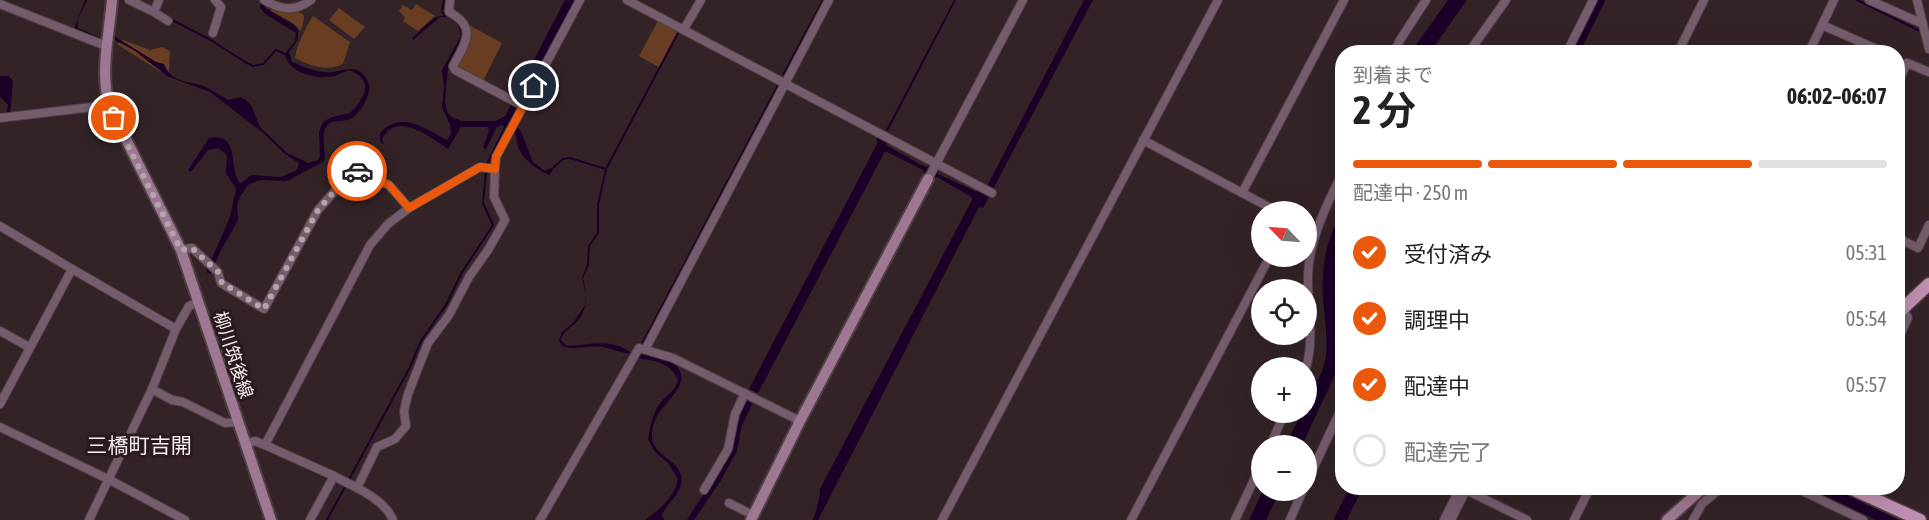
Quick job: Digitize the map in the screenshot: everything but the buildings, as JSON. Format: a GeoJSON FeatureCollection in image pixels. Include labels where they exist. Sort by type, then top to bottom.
{"type":"FeatureCollection","features":[{"type":"Feature","properties":{"kind":"main road","name":"柳川筑後線"},"geometry":{"type":"LineString","coordinates":[[112,0],[106,46],[105,88],[109,105],[181,250],[271,520]]}},
{"type":"Feature","properties":{"kind":"main road"},"geometry":{"type":"LineString","coordinates":[[752,518],[928,179]]}},
{"type":"Feature","properties":{"kind":"main road"},"geometry":{"type":"LineString","coordinates":[[1905,306],[1929,284]]}},
{"type":"Feature","properties":{"kind":"main road"},"geometry":{"type":"LineString","coordinates":[[1667,520],[1695,495]]}},
{"type":"Feature","properties":{"kind":"main road"},"geometry":{"type":"LineString","coordinates":[[1865,495],[1920,520]]}},
{"type":"Feature","properties":{"kind":"street"},"geometry":{"type":"LineString","coordinates":[[129,0],[168,21]]}},
{"type":"Feature","properties":{"kind":"street"},"geometry":{"type":"LineString","coordinates":[[154,12],[159,0]]}},
{"type":"Feature","properties":{"kind":"street"},"geometry":{"type":"LineString","coordinates":[[213,33],[221,7],[215,0]]}},
{"type":"Feature","properties":{"kind":"street"},"geometry":{"type":"LineString","coordinates":[[264,0],[288,10],[303,6],[311,0]]}},
{"type":"Feature","properties":{"kind":"street"},"geometry":{"type":"LineString","coordinates":[[450,0],[449,12],[461,18],[468,33],[468,38],[453,66],[455,70],[523,106]]}},
{"type":"Feature","properties":{"kind":"street"},"geometry":{"type":"LineString","coordinates":[[357,488],[377,447],[395,439],[406,426],[404,411],[408,394],[428,343],[449,315],[469,277],[505,220],[494,197],[496,157],[580,0]]}},
{"type":"Feature","properties":{"kind":"street"},"geometry":{"type":"LineString","coordinates":[[627,0],[786,82],[935,165],[992,193]]}},
{"type":"Feature","properties":{"kind":"street"},"geometry":{"type":"LineString","coordinates":[[684,29],[701,0]]}},
{"type":"Feature","properties":{"kind":"street"},"geometry":{"type":"LineString","coordinates":[[646,348],[829,0]]}},
{"type":"Feature","properties":{"kind":"street"},"geometry":{"type":"LineString","coordinates":[[928,179],[1023,0]]}},
{"type":"Feature","properties":{"kind":"street"},"geometry":{"type":"LineString","coordinates":[[942,520],[1218,0]]}},
{"type":"Feature","properties":{"kind":"street"},"geometry":{"type":"LineString","coordinates":[[1242,193],[1344,0]]}},
{"type":"Feature","properties":{"kind":"street"},"geometry":{"type":"LineString","coordinates":[[1397,45],[1426,0]]}},
{"type":"Feature","properties":{"kind":"street"},"geometry":{"type":"LineString","coordinates":[[1474,45],[1506,0]]}},
{"type":"Feature","properties":{"kind":"street"},"geometry":{"type":"LineString","coordinates":[[1570,45],[1593,0]]}},
{"type":"Feature","properties":{"kind":"street"},"geometry":{"type":"LineString","coordinates":[[1682,45],[1704,0]]}},
{"type":"Feature","properties":{"kind":"street"},"geometry":{"type":"LineString","coordinates":[[1812,45],[1834,0]]}},
{"type":"Feature","properties":{"kind":"street"},"geometry":{"type":"LineString","coordinates":[[1869,0],[1923,19]]}},
{"type":"Feature","properties":{"kind":"street"},"geometry":{"type":"LineString","coordinates":[[1917,0],[1929,49]]}},
{"type":"Feature","properties":{"kind":"street"},"geometry":{"type":"LineString","coordinates":[[0,4],[106,46]]}},
{"type":"Feature","properties":{"kind":"street"},"geometry":{"type":"LineString","coordinates":[[1822,25],[1867,45]]}},
{"type":"Feature","properties":{"kind":"street"},"geometry":{"type":"LineString","coordinates":[[1905,67],[1907,63],[1929,72]]}},
{"type":"Feature","properties":{"kind":"street"},"geometry":{"type":"LineString","coordinates":[[0,118],[109,105]]}},
{"type":"Feature","properties":{"kind":"street"},"geometry":{"type":"LineString","coordinates":[[1143,140],[1257,201]]}},
{"type":"Feature","properties":{"kind":"street"},"geometry":{"type":"LineString","coordinates":[[265,445],[370,245],[388,224],[409,208],[480,167],[495,169]]}},
{"type":"Feature","properties":{"kind":"street"},"geometry":{"type":"LineString","coordinates":[[181,250],[192,248],[218,272],[222,283],[264,309],[318,210],[354,169],[389,185],[409,208]]}},
{"type":"Feature","properties":{"kind":"street"},"geometry":{"type":"LineString","coordinates":[[1308,357],[1311,336],[1308,274],[1312,245],[1335,191]]}},
{"type":"Feature","properties":{"kind":"street"},"geometry":{"type":"LineString","coordinates":[[1905,242],[1918,248],[1929,225]]}},
{"type":"Feature","properties":{"kind":"street"},"geometry":{"type":"LineString","coordinates":[[0,226],[176,329]]}},
{"type":"Feature","properties":{"kind":"street"},"geometry":{"type":"LineString","coordinates":[[1131,520],[1264,267]]}},
{"type":"Feature","properties":{"kind":"street"},"geometry":{"type":"LineString","coordinates":[[0,404],[72,269]]}},
{"type":"Feature","properties":{"kind":"street"},"geometry":{"type":"LineString","coordinates":[[89,520],[152,389],[176,329],[189,306],[198,302]]}},
{"type":"Feature","properties":{"kind":"street"},"geometry":{"type":"LineString","coordinates":[[0,331],[29,347]]}},
{"type":"Feature","properties":{"kind":"street"},"geometry":{"type":"LineString","coordinates":[[540,520],[639,348],[646,348],[673,358],[800,422]]}},
{"type":"Feature","properties":{"kind":"street"},"geometry":{"type":"LineString","coordinates":[[152,389],[225,423],[238,422]]}},
{"type":"Feature","properties":{"kind":"street"},"geometry":{"type":"LineString","coordinates":[[704,490],[728,449],[735,414],[746,394]]}},
{"type":"Feature","properties":{"kind":"street"},"geometry":{"type":"LineString","coordinates":[[1317,460],[1335,422]]}},
{"type":"Feature","properties":{"kind":"street"},"geometry":{"type":"LineString","coordinates":[[0,427],[108,479],[185,520]]}},
{"type":"Feature","properties":{"kind":"street"},"geometry":{"type":"LineString","coordinates":[[245,444],[255,441],[334,476],[388,508],[393,520]]}},
{"type":"Feature","properties":{"kind":"street"},"geometry":{"type":"LineString","coordinates":[[310,520],[334,476]]}},
{"type":"Feature","properties":{"kind":"street"},"geometry":{"type":"LineString","coordinates":[[1235,520],[1251,486]]}},
{"type":"Feature","properties":{"kind":"street"},"geometry":{"type":"LineString","coordinates":[[1444,520],[1456,495]]}},
{"type":"Feature","properties":{"kind":"street"},"geometry":{"type":"LineString","coordinates":[[1451,520],[1464,495]]}},
{"type":"Feature","properties":{"kind":"street"},"geometry":{"type":"LineString","coordinates":[[1476,495],[1527,520]]}},
{"type":"Feature","properties":{"kind":"street"},"geometry":{"type":"LineString","coordinates":[[1574,520],[1586,495]]}},
{"type":"Feature","properties":{"kind":"street"},"geometry":{"type":"LineString","coordinates":[[1693,520],[1702,504],[1713,495]]}},
{"type":"Feature","properties":{"kind":"street"},"geometry":{"type":"LineString","coordinates":[[1811,495],[1863,520]]}},
{"type":"Feature","properties":{"kind":"street"},"geometry":{"type":"LineString","coordinates":[[1290,520],[1299,501]]}},
{"type":"Feature","properties":{"kind":"street"},"geometry":{"type":"LineString","coordinates":[[729,503],[752,518]]}},
{"type":"Feature","properties":{"kind":"shaded area"},"geometry":{"type":"Polygon","coordinates":[[[85,0],[87,0],[78,19],[78,28],[100,38],[107,35],[114,36],[156,62],[164,64],[176,78],[206,87],[228,100],[241,97],[252,107],[260,127],[287,153],[308,163],[318,160],[320,156],[319,132],[323,122],[332,117],[350,113],[360,101],[365,84],[357,74],[349,70],[335,76],[320,77],[297,70],[287,61],[285,54],[295,41],[296,33],[264,13],[260,2],[265,8],[294,25],[298,30],[298,39],[289,52],[292,62],[323,72],[352,69],[357,70],[368,81],[368,94],[357,113],[352,118],[331,122],[326,127],[323,138],[325,159],[323,162],[287,181],[261,180],[249,184],[237,205],[238,220],[211,274],[206,272],[230,217],[236,189],[226,173],[227,155],[218,148],[208,150],[191,172],[188,170],[209,138],[219,137],[226,140],[230,146],[240,183],[252,175],[281,177],[297,170],[299,163],[210,92],[167,76],[135,51],[115,40],[101,40],[74,29],[85,0]]]}},
{"type":"Feature","properties":{"kind":"shaded area"},"geometry":{"type":"Polygon","coordinates":[[[565,0],[575,0],[512,121],[521,132],[533,162],[545,171],[554,167],[550,175],[529,162],[522,154],[513,127],[508,128],[501,125],[496,128],[486,150],[483,147],[489,131],[488,127],[461,127],[448,149],[423,133],[405,126],[388,131],[382,139],[384,144],[381,143],[382,131],[399,122],[407,122],[424,128],[447,140],[451,134],[450,125],[442,107],[444,87],[442,70],[461,36],[458,25],[448,17],[440,17],[413,40],[412,38],[436,17],[448,16],[454,19],[462,28],[464,35],[448,68],[445,101],[447,111],[450,116],[461,121],[496,121],[505,116],[565,0]]]}},
{"type":"Feature","properties":{"kind":"shaded area"},"geometry":{"type":"Polygon","coordinates":[[[824,0],[785,76],[782,75],[824,0]]]}},
{"type":"Feature","properties":{"kind":"shaded area"},"geometry":{"type":"Polygon","coordinates":[[[956,0],[888,131],[886,130],[956,0]]]}},
{"type":"Feature","properties":{"kind":"shaded area"},"geometry":{"type":"Polygon","coordinates":[[[1084,0],[1093,0],[983,208],[979,207],[818,520],[813,520],[820,489],[973,198],[937,177],[933,178],[937,171],[938,174],[977,192],[979,190],[984,192],[1084,0]]]}},
{"type":"Feature","properties":{"kind":"shaded area"},"geometry":{"type":"Polygon","coordinates":[[[1448,0],[1467,0],[1435,45],[1416,45],[1448,0]]]}},
{"type":"Feature","properties":{"kind":"shaded area"},"geometry":{"type":"Polygon","coordinates":[[[416,4],[435,16],[418,31],[403,21],[405,17],[399,11],[403,5],[412,10],[416,4]]]}},
{"type":"Feature","properties":{"kind":"shaded area"},"geometry":{"type":"Polygon","coordinates":[[[339,8],[365,27],[354,39],[329,20],[339,8]]]}},
{"type":"Feature","properties":{"kind":"shaded area"},"geometry":{"type":"Polygon","coordinates":[[[272,9],[290,13],[296,11],[303,14],[301,31],[293,23],[271,11],[272,9]]]}},
{"type":"Feature","properties":{"kind":"shaded area"},"geometry":{"type":"Polygon","coordinates":[[[313,16],[350,42],[343,64],[331,68],[319,67],[295,58],[299,42],[313,16]]]}},
{"type":"Feature","properties":{"kind":"shaded area"},"geometry":{"type":"Polygon","coordinates":[[[658,21],[678,32],[659,67],[639,56],[658,21]]]}},
{"type":"Feature","properties":{"kind":"shaded area"},"geometry":{"type":"Polygon","coordinates":[[[467,24],[502,43],[483,81],[455,67],[471,34],[467,24]]]}},
{"type":"Feature","properties":{"kind":"shaded area"},"geometry":{"type":"Polygon","coordinates":[[[123,40],[150,50],[162,47],[170,51],[169,72],[164,74],[117,44],[123,40]]]}},
{"type":"Feature","properties":{"kind":"shaded area"},"geometry":{"type":"Polygon","coordinates":[[[0,76],[9,76],[13,81],[10,114],[6,115],[8,105],[0,97],[0,76]]]}},
{"type":"Feature","properties":{"kind":"shaded area"},"geometry":{"type":"Polygon","coordinates":[[[777,85],[779,86],[643,345],[641,344],[777,85]]]}},
{"type":"Feature","properties":{"kind":"shaded area"},"geometry":{"type":"Polygon","coordinates":[[[878,137],[887,142],[886,145],[925,167],[929,166],[925,173],[885,151],[758,393],[749,389],[878,142],[876,141],[878,137]]]}},
{"type":"Feature","properties":{"kind":"shaded area"},"geometry":{"type":"Polygon","coordinates":[[[1335,225],[1335,375],[1317,413],[1317,381],[1326,353],[1323,273],[1329,241],[1335,225]]]}},
{"type":"Feature","properties":{"kind":"shaded area"},"geometry":{"type":"Polygon","coordinates":[[[587,264],[589,265],[583,278],[586,293],[582,278],[587,264]]]}},
{"type":"Feature","properties":{"kind":"shaded area"},"geometry":{"type":"Polygon","coordinates":[[[585,305],[581,316],[565,332],[561,340],[567,346],[617,345],[632,354],[602,347],[562,346],[559,340],[562,332],[573,323],[585,305]]]}},
{"type":"Feature","properties":{"kind":"shaded area"},"geometry":{"type":"Polygon","coordinates":[[[639,351],[669,361],[681,373],[679,386],[657,415],[652,432],[656,449],[678,469],[681,476],[680,488],[662,515],[664,520],[645,520],[670,497],[678,479],[668,463],[655,452],[648,439],[656,410],[678,380],[665,365],[634,358],[639,351]]]}},
{"type":"Feature","properties":{"kind":"shaded area"},"geometry":{"type":"Polygon","coordinates":[[[748,399],[753,402],[741,428],[737,451],[720,482],[694,520],[687,520],[725,461],[748,399]]]}},
{"type":"Feature","properties":{"kind":"shaded area"},"geometry":{"type":"Polygon","coordinates":[[[1297,423],[1312,423],[1307,435],[1290,435],[1297,423]]]}},
{"type":"Feature","properties":{"kind":"shaded area"},"geometry":{"type":"Polygon","coordinates":[[[1824,495],[1847,495],[1899,520],[1876,520],[1824,495]]]}},
{"type":"Feature","properties":{"kind":"shaded area"},"geometry":{"type":"Polygon","coordinates":[[[1258,501],[1275,501],[1266,520],[1249,520],[1258,501]]]}},
{"type":"Feature","properties":{"kind":"waterway"},"geometry":{"type":"LineString","coordinates":[[444,0],[442,12],[446,16]]}},
{"type":"Feature","properties":{"kind":"waterway"},"geometry":{"type":"LineString","coordinates":[[1576,45],[1599,0]]}},
{"type":"Feature","properties":{"kind":"waterway"},"geometry":{"type":"LineString","coordinates":[[1857,0],[1922,32]]}},
{"type":"Feature","properties":{"kind":"waterway"},"geometry":{"type":"LineString","coordinates":[[1921,0],[1925,18]]}},
{"type":"Feature","properties":{"kind":"waterway"},"geometry":{"type":"LineString","coordinates":[[168,18],[209,39],[253,66],[263,64],[276,50],[285,54]]}},
{"type":"Feature","properties":{"kind":"waterway"},"geometry":{"type":"LineString","coordinates":[[588,265],[589,246],[598,233],[598,205],[606,169],[679,31]]}},
{"type":"Feature","properties":{"kind":"waterway"},"geometry":{"type":"LineString","coordinates":[[486,166],[506,125]]}},
{"type":"Feature","properties":{"kind":"waterway"},"geometry":{"type":"LineString","coordinates":[[554,167],[563,159],[570,158],[606,169]]}},
{"type":"Feature","properties":{"kind":"waterway"},"geometry":{"type":"LineString","coordinates":[[327,520],[410,367],[421,341],[446,305],[462,272],[493,225],[483,203],[486,171]]}},
{"type":"Feature","properties":{"kind":"waterway"},"geometry":{"type":"LineString","coordinates":[[1340,520],[1352,495]]}},
{"type":"Feature","properties":{"kind":"way so far"},"geometry":{"type":"LineString","coordinates":[[114,118],[181,250],[192,248],[218,272],[222,283],[264,309],[318,210],[354,169],[357,171]]}},
{"type":"Feature","properties":{"kind":"district","name":"三橋町吉開"},"geometry":{"type":"Point","coordinates":[139,446]}},
{"type":"Feature","properties":{"kind":"route"},"geometry":{"type":"LineString","coordinates":[[357,171],[389,185],[409,208],[480,167],[495,169],[496,157],[534,86]]}}]}
